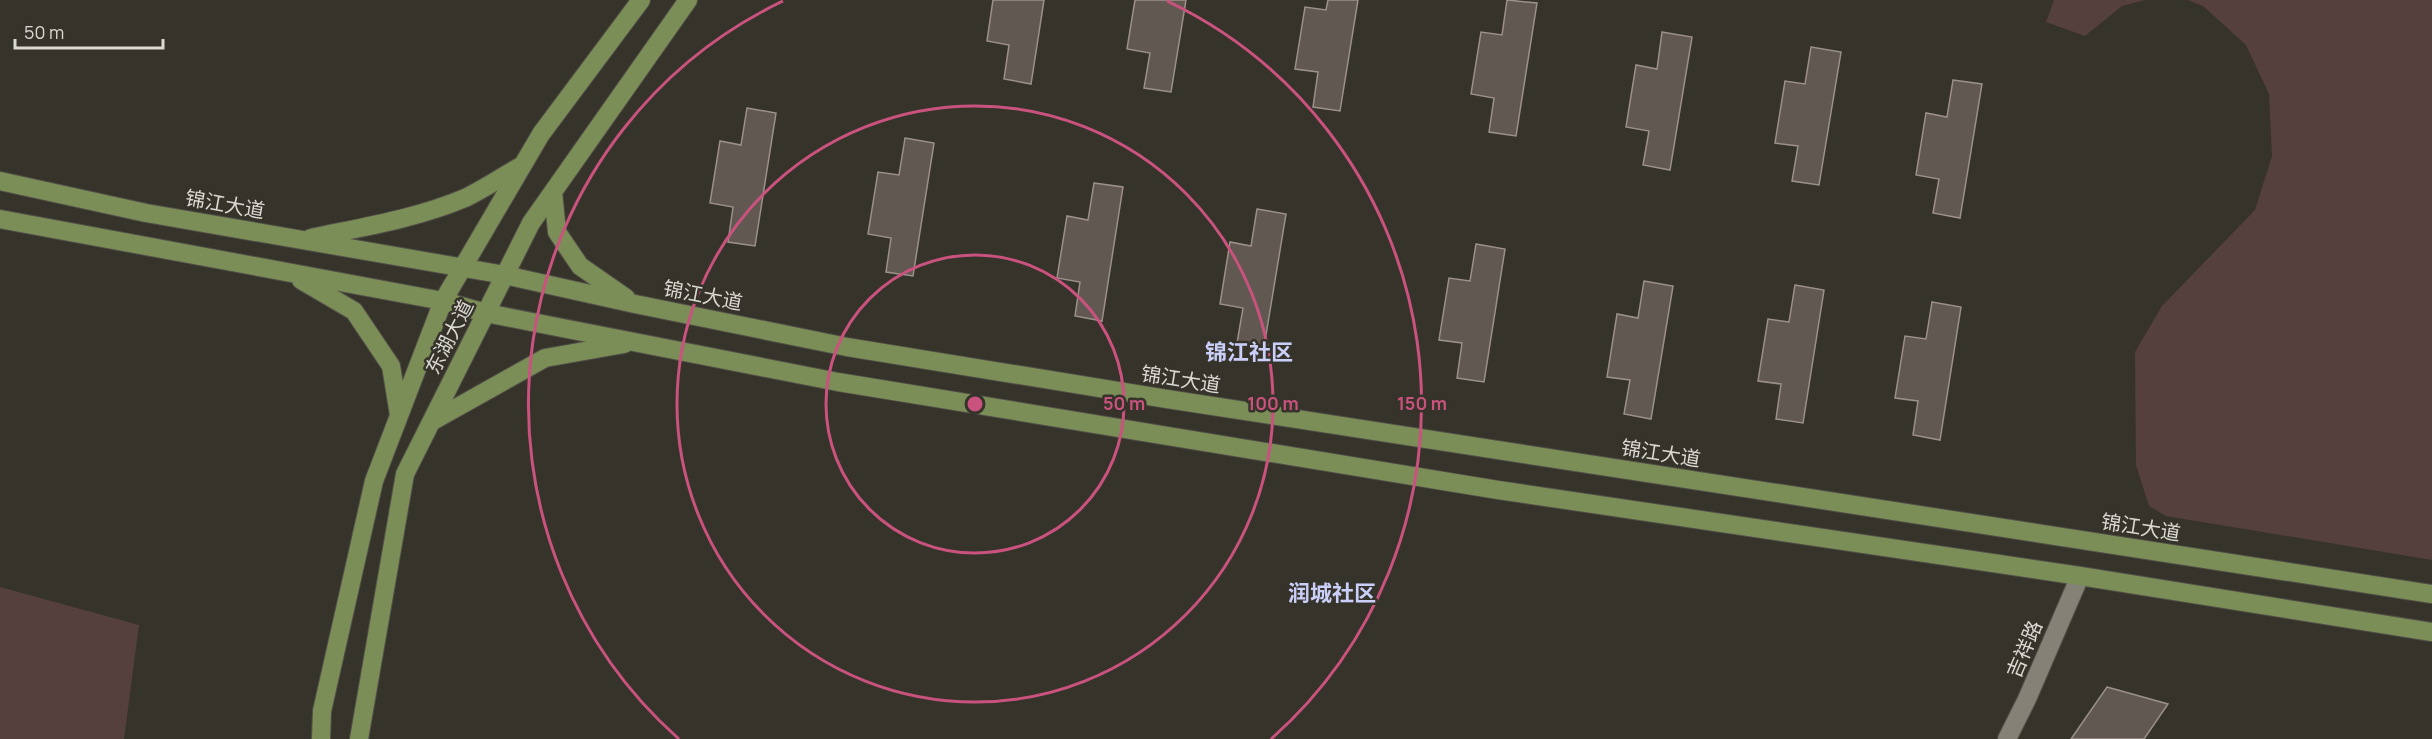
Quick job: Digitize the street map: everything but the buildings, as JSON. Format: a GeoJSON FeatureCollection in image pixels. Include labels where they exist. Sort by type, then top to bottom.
{"type":"FeatureCollection","features":[{"type":"Feature","properties":{"kind":"main road","name":"东湖大道"},"geometry":{"type":"LineString","coordinates":[[321,739],[322,711],[374,481],[443,301],[541,134],[641,0]]}},
{"type":"Feature","properties":{"kind":"main road","name":"东湖大道"},"geometry":{"type":"LineString","coordinates":[[359,739],[405,474],[531,223],[688,0]]}},
{"type":"Feature","properties":{"kind":"main road"},"geometry":{"type":"LineString","coordinates":[[300,240],[394,222],[466,197],[523,165]]}},
{"type":"Feature","properties":{"kind":"main road","name":"锦江大道"},"geometry":{"type":"LineString","coordinates":[[0,181],[146,213],[505,275],[847,347],[1144,396],[2432,594]]}},
{"type":"Feature","properties":{"kind":"main road"},"geometry":{"type":"LineString","coordinates":[[553,192],[557,232],[580,266],[635,304]]}},
{"type":"Feature","properties":{"kind":"main road"},"geometry":{"type":"LineString","coordinates":[[0,219],[443,301],[486,313],[838,382],[1498,490],[2080,576],[2432,632]]}},
{"type":"Feature","properties":{"kind":"main road"},"geometry":{"type":"LineString","coordinates":[[290,273],[354,311],[391,366],[399,416]]}},
{"type":"Feature","properties":{"kind":"main road"},"geometry":{"type":"LineString","coordinates":[[431,422],[545,358],[634,343]]}},
{"type":"Feature","properties":{"kind":"street","name":"吉祥路"},"geometry":{"type":"LineString","coordinates":[[2007,739],[2027,699],[2080,576]]}},
{"type":"Feature","properties":{"kind":"shaded area"},"geometry":{"type":"Polygon","coordinates":[[[2054,0],[2145,0],[2122,6],[2085,36],[2046,22],[2054,0]]]}},
{"type":"Feature","properties":{"kind":"shaded area"},"geometry":{"type":"Polygon","coordinates":[[[2188,0],[2432,0],[2432,560],[2166,516],[2149,506],[2136,465],[2135,352],[2162,306],[2255,210],[2272,156],[2269,94],[2246,45],[2203,6],[2188,0]]]}},
{"type":"Feature","properties":{"kind":"shaded area"},"geometry":{"type":"Polygon","coordinates":[[[0,587],[139,625],[124,739],[0,739],[0,587]]]}},
{"type":"Feature","properties":{"kind":"district","name":"锦江社区"},"geometry":{"type":"Point","coordinates":[1249,352]}},
{"type":"Feature","properties":{"kind":"district","name":"润城社区"},"geometry":{"type":"Point","coordinates":[1332,593]}}]}
